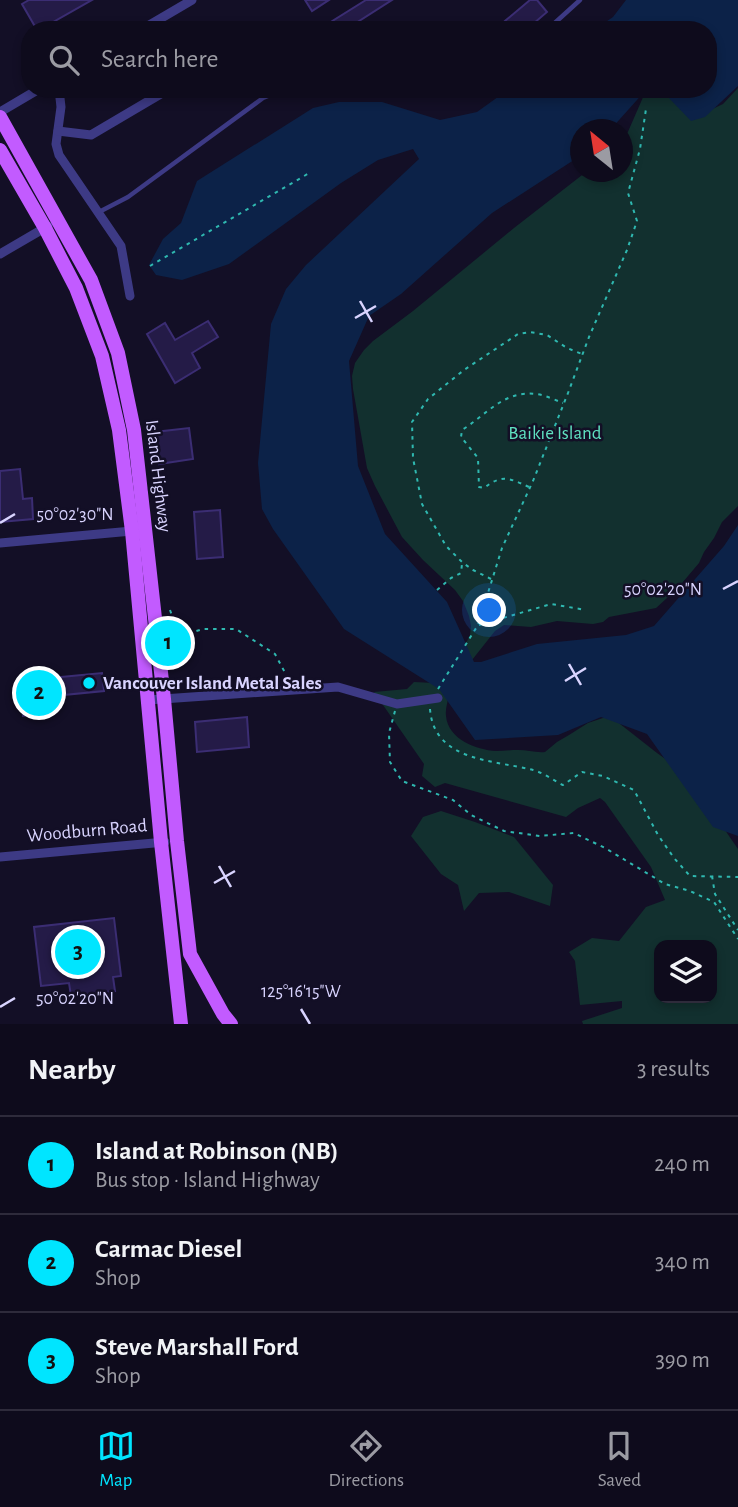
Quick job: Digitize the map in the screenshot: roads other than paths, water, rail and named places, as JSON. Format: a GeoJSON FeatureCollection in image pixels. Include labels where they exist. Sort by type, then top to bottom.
{"type":"FeatureCollection","features":[{"type":"Feature","properties":{"kind":"main road","name":"Island Highway"},"geometry":{"type":"LineString","coordinates":[[0,115],[91,280],[118,353],[134,430],[190,954],[231,1024]]}},
{"type":"Feature","properties":{"kind":"main road","name":"Island Highway"},"geometry":{"type":"LineString","coordinates":[[0,150],[76,288],[102,356],[119,430],[132,531],[181,1024]]}},
{"type":"Feature","properties":{"kind":"street"},"geometry":{"type":"LineString","coordinates":[[156,21],[192,0]]}},
{"type":"Feature","properties":{"kind":"street"},"geometry":{"type":"LineString","coordinates":[[0,115],[26,98]]}},
{"type":"Feature","properties":{"kind":"street"},"geometry":{"type":"LineString","coordinates":[[60,98],[56,144],[59,155],[121,246],[130,296]]}},
{"type":"Feature","properties":{"kind":"street"},"geometry":{"type":"LineString","coordinates":[[58,131],[91,135],[154,98]]}},
{"type":"Feature","properties":{"kind":"street"},"geometry":{"type":"LineString","coordinates":[[0,254],[59,220]]}},
{"type":"Feature","properties":{"kind":"street"},"geometry":{"type":"LineString","coordinates":[[0,543],[132,531]]}},
{"type":"Feature","properties":{"kind":"street"},"geometry":{"type":"LineString","coordinates":[[148,699],[338,687],[397,704],[434,699]]}},
{"type":"Feature","properties":{"kind":"street","name":"Woodburn Road"},"geometry":{"type":"LineString","coordinates":[[0,857],[177,841]]}},
{"type":"Feature","properties":{"kind":"lane"},"geometry":{"type":"LineString","coordinates":[[557,21],[580,0]]}},
{"type":"Feature","properties":{"kind":"lane"},"geometry":{"type":"LineString","coordinates":[[99,213],[128,197],[265,98]]}},
{"type":"Feature","properties":{"kind":"water"},"geometry":{"type":"Polygon","coordinates":[[[626,0],[738,0],[738,86],[705,117],[691,121],[669,98],[717,98],[717,21],[607,21],[626,0]]]}},
{"type":"Feature","properties":{"kind":"water"},"geometry":{"type":"Polygon","coordinates":[[[496,98],[639,98],[620,119],[570,119],[570,162],[492,213],[401,294],[369,316],[349,361],[358,466],[385,534],[447,602],[474,662],[481,662],[537,644],[626,635],[654,626],[724,546],[738,525],[738,836],[713,827],[647,734],[601,717],[558,735],[475,740],[439,689],[344,629],[273,529],[262,509],[258,463],[271,324],[286,289],[306,265],[419,159],[413,149],[378,160],[341,183],[229,264],[182,280],[156,275],[149,265],[163,239],[181,223],[197,181],[313,108],[339,102],[382,102],[440,120],[477,112],[496,98]]]}},
{"type":"Feature","properties":{"kind":"place","name":"Island at Robinson (NB)"},"geometry":{"type":"Point","coordinates":[168,643]}},
{"type":"Feature","properties":{"kind":"place","name":"Vancouver Island Metal Sales"},"geometry":{"type":"Point","coordinates":[89,683]}},
{"type":"Feature","properties":{"kind":"place","name":"Carmac Diesel"},"geometry":{"type":"Point","coordinates":[39,693]}},
{"type":"Feature","properties":{"kind":"place","name":"Steve Marshall Ford"},"geometry":{"type":"Point","coordinates":[78,952]}},
{"type":"Feature","properties":{"kind":"park label","name":"Baikie Island"},"geometry":{"type":"Point","coordinates":[555,433]}}]}
